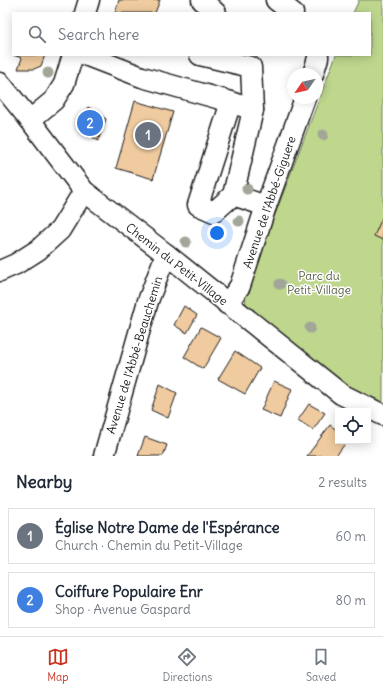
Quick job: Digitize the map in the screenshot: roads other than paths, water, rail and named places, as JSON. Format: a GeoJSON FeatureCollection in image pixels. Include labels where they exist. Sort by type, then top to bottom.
{"type":"FeatureCollection","features":[{"type":"Feature","properties":{"kind":"street"},"geometry":{"type":"LineString","coordinates":[[85,12],[89,0]]}},
{"type":"Feature","properties":{"kind":"street"},"geometry":{"type":"LineString","coordinates":[[202,0],[215,12]]}},
{"type":"Feature","properties":{"kind":"street"},"geometry":{"type":"LineString","coordinates":[[276,0],[292,12]]}},
{"type":"Feature","properties":{"kind":"street"},"geometry":{"type":"LineString","coordinates":[[30,120],[58,95],[64,84],[73,56]]}},
{"type":"Feature","properties":{"kind":"street"},"geometry":{"type":"LineString","coordinates":[[88,56],[142,77],[231,102],[253,110]]}},
{"type":"Feature","properties":{"kind":"street"},"geometry":{"type":"LineString","coordinates":[[204,56],[251,67],[253,110],[233,195],[214,212],[198,205],[231,102]]}},
{"type":"Feature","properties":{"kind":"street"},"geometry":{"type":"LineString","coordinates":[[316,68],[318,56]]}},
{"type":"Feature","properties":{"kind":"street","name":"Chemin du Petit-Village"},"geometry":{"type":"LineString","coordinates":[[0,83],[84,191],[166,254],[341,394],[383,415]]}},
{"type":"Feature","properties":{"kind":"street","name":"Avenue de l'Abbé-Giguere"},"geometry":{"type":"LineString","coordinates":[[228,304],[240,286],[266,206],[303,104]]}},
{"type":"Feature","properties":{"kind":"street"},"geometry":{"type":"LineString","coordinates":[[0,271],[16,264],[38,250],[60,230],[84,191]]}},
{"type":"Feature","properties":{"kind":"street"},"geometry":{"type":"LineString","coordinates":[[233,195],[266,206]]}},
{"type":"Feature","properties":{"kind":"street","name":"Avenue de l'Abbé-Beauchemin"},"geometry":{"type":"LineString","coordinates":[[104,456],[148,301],[166,254]]}},
{"type":"Feature","properties":{"kind":"place","name":"Coiffure Populaire Enr"},"geometry":{"type":"Point","coordinates":[90,123]}},
{"type":"Feature","properties":{"kind":"place","name":"Église Notre Dame de l'Espérance"},"geometry":{"type":"Point","coordinates":[148,135]}},
{"type":"Feature","properties":{"kind":"park label","name":"Parc du Petit-Village"},"geometry":{"type":"Point","coordinates":[319,282]}}]}
